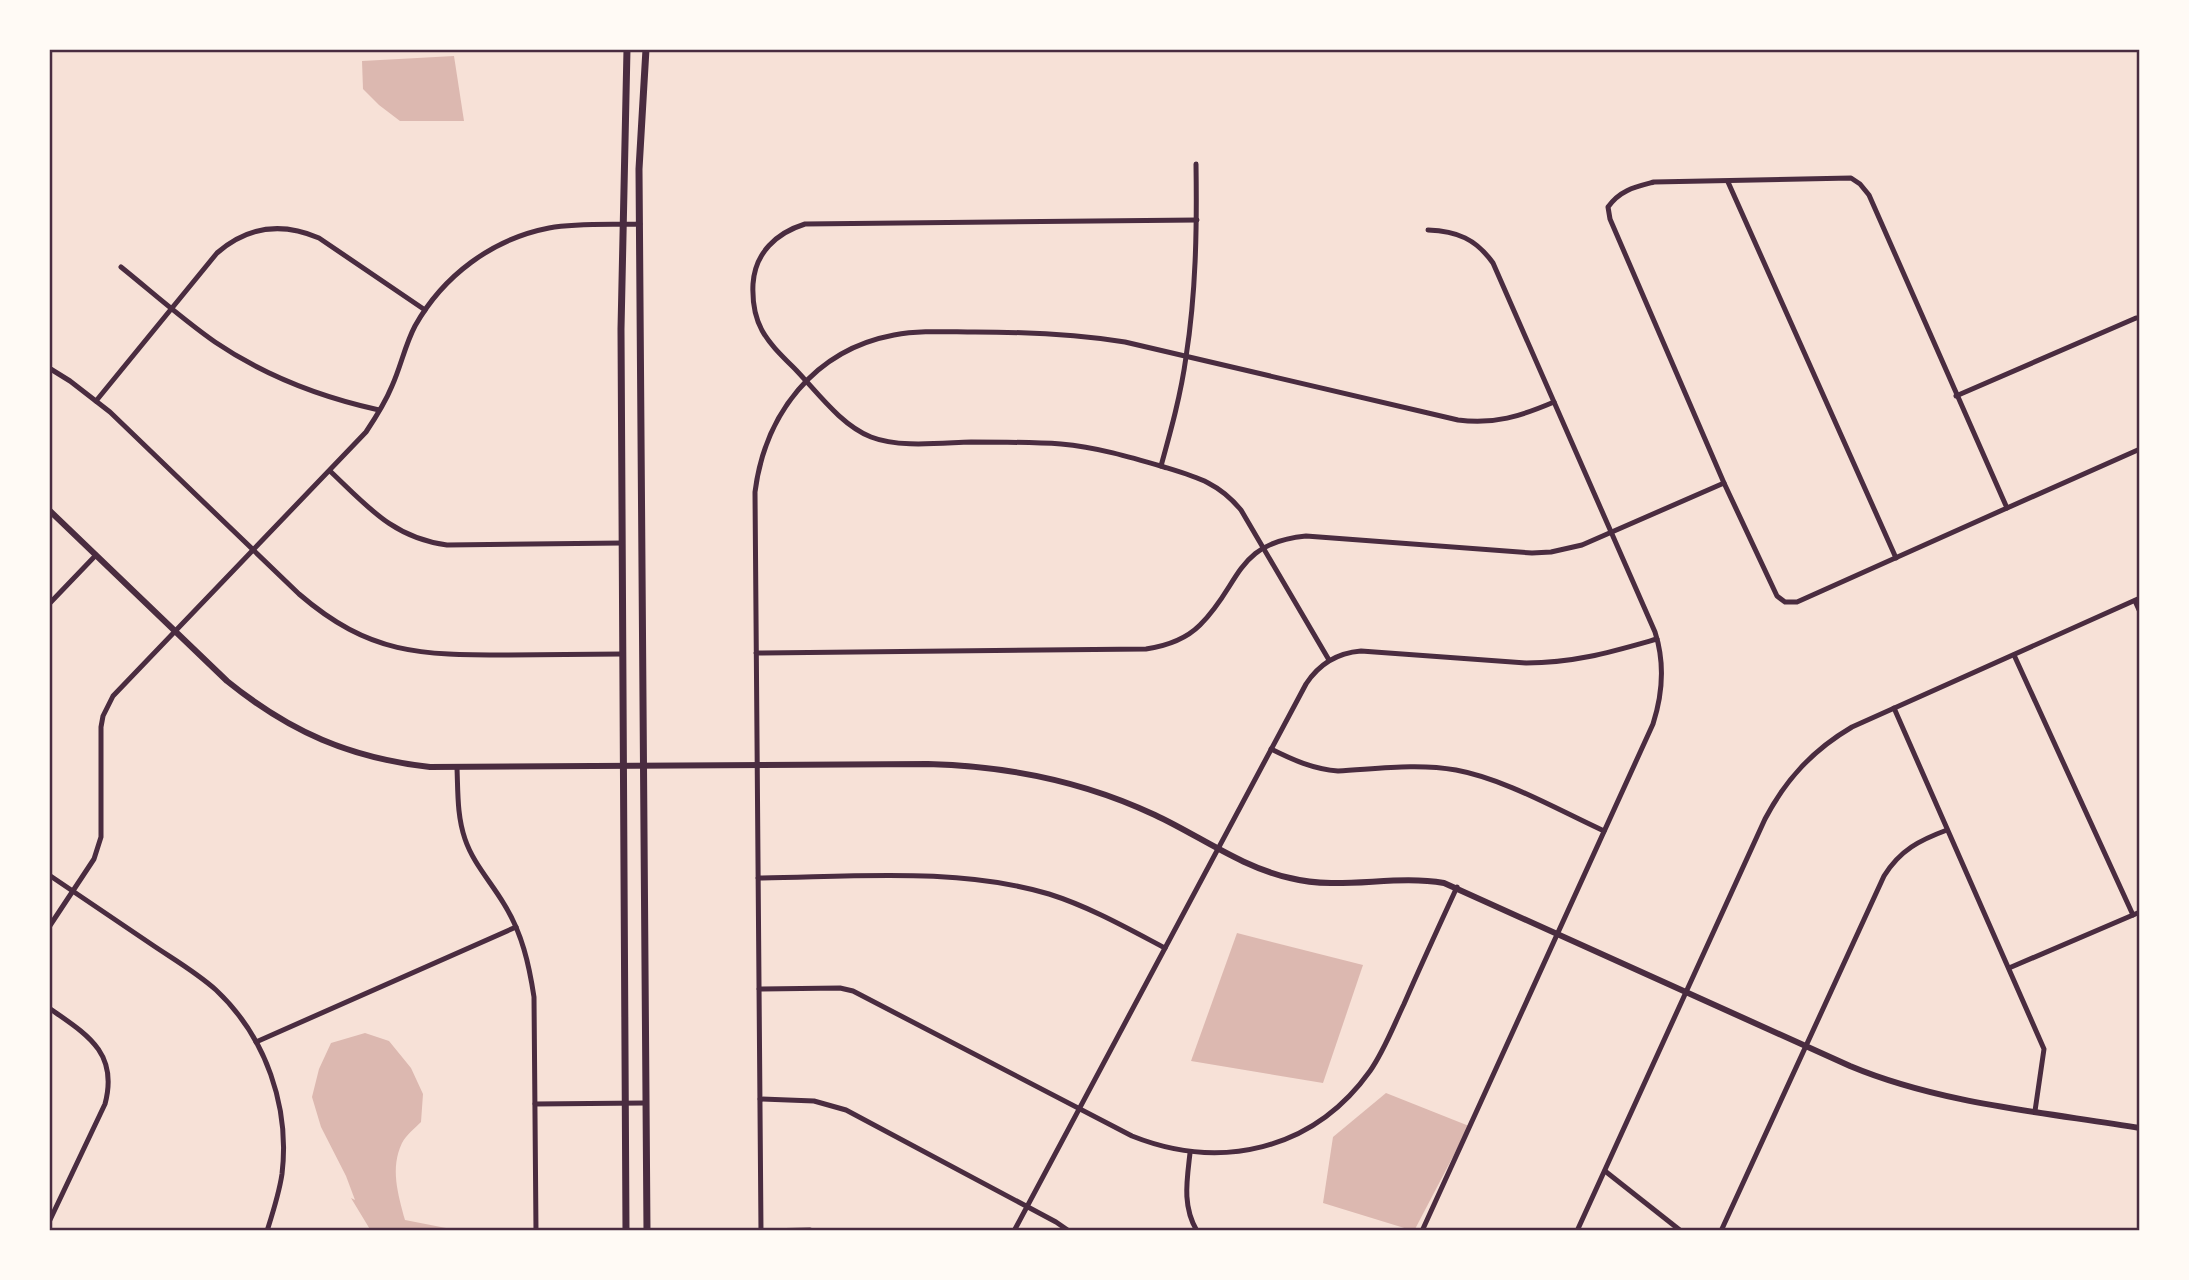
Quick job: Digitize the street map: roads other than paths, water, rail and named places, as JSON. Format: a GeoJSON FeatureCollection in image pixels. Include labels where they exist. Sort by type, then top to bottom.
{"type":"FeatureCollection","features":[{"type":"Feature","properties":{"kind":"main road"},"geometry":{"type":"LineString","coordinates":[[626,1231],[621,329],[627,49]]}},
{"type":"Feature","properties":{"kind":"main road"},"geometry":{"type":"LineString","coordinates":[[646,49],[639,169],[647,1231]]}},
{"type":"Feature","properties":{"kind":"street"},"geometry":{"type":"LineString","coordinates":[[1161,466],[1186,356],[1195,274],[1196,164]]}},
{"type":"Feature","properties":{"kind":"street"},"geometry":{"type":"LineString","coordinates":[[2007,508],[1869,195],[1860,184],[1851,178],[1654,182],[1616,196],[1608,207],[1610,219],[1724,484],[1777,596],[1785,602],[1797,602],[2140,449]]}},
{"type":"Feature","properties":{"kind":"street"},"geometry":{"type":"LineString","coordinates":[[1728,182],[1896,558]]}},
{"type":"Feature","properties":{"kind":"street"},"geometry":{"type":"LineString","coordinates":[[1197,219],[817,223],[792,228],[772,241],[759,261],[753,284],[756,321],[767,341],[847,423],[883,441],[1062,444],[1124,455],[1197,477],[1221,489],[1241,510],[1329,660]]}},
{"type":"Feature","properties":{"kind":"street"},"geometry":{"type":"LineString","coordinates":[[49,927],[94,859],[101,837],[100,736],[103,716],[113,696],[366,432],[393,384],[415,327],[425,310],[455,275],[490,250],[508,241],[549,228],[570,225],[640,224]]}},
{"type":"Feature","properties":{"kind":"street"},"geometry":{"type":"LineString","coordinates":[[96,401],[211,259],[227,244],[251,232],[276,228],[305,232],[425,310]]}},
{"type":"Feature","properties":{"kind":"street"},"geometry":{"type":"LineString","coordinates":[[1422,1231],[1658,709],[1662,676],[1657,639],[1493,263],[1485,252],[1467,237],[1428,230]]}},
{"type":"Feature","properties":{"kind":"street"},"geometry":{"type":"LineString","coordinates":[[121,267],[214,341],[264,371],[320,395],[379,410]]}},
{"type":"Feature","properties":{"kind":"street"},"geometry":{"type":"LineString","coordinates":[[1956,396],[2105,330],[2140,318]]}},
{"type":"Feature","properties":{"kind":"street"},"geometry":{"type":"LineString","coordinates":[[810,1230],[761,1231],[755,492],[763,450],[779,415],[806,381],[833,360],[872,341],[914,333],[1054,333],[1125,342],[1458,420],[1475,422],[1510,419],[1554,402]]}},
{"type":"Feature","properties":{"kind":"street"},"geometry":{"type":"LineString","coordinates":[[49,368],[96,401],[299,594],[332,620],[375,641],[399,649],[445,655],[622,654]]}},
{"type":"Feature","properties":{"kind":"street"},"geometry":{"type":"LineString","coordinates":[[330,471],[388,524],[417,539],[432,543],[622,543]]}},
{"type":"Feature","properties":{"kind":"street"},"geometry":{"type":"LineString","coordinates":[[756,653],[1161,647],[1176,642],[1198,627],[1243,564],[1279,540],[1306,536],[1532,553],[1551,552],[1582,545],[1724,484]]}},
{"type":"Feature","properties":{"kind":"street"},"geometry":{"type":"LineString","coordinates":[[49,510],[243,694],[297,730],[323,742],[375,759],[457,768],[961,765],[1026,772],[1091,789],[1125,802],[1270,873],[1315,883],[1429,880],[1457,887],[1805,1046],[1905,1087],[1940,1096],[2140,1128]]}},
{"type":"Feature","properties":{"kind":"street"},"geometry":{"type":"LineString","coordinates":[[49,604],[96,555]]}},
{"type":"Feature","properties":{"kind":"street"},"geometry":{"type":"LineString","coordinates":[[1577,1231],[1765,820],[1787,783],[1809,758],[1835,737],[1894,708],[2138,599],[2140,612]]}},
{"type":"Feature","properties":{"kind":"street"},"geometry":{"type":"LineString","coordinates":[[1014,1231],[1306,684],[1320,667],[1339,655],[1361,651],[1551,663],[1595,657],[1657,639]]}},
{"type":"Feature","properties":{"kind":"street"},"geometry":{"type":"LineString","coordinates":[[2014,655],[2133,915]]}},
{"type":"Feature","properties":{"kind":"street"},"geometry":{"type":"LineString","coordinates":[[1894,708],[2044,1049],[2035,1111]]}},
{"type":"Feature","properties":{"kind":"street"},"geometry":{"type":"LineString","coordinates":[[1271,749],[1295,761],[1323,770],[1431,767],[1473,774],[1493,780],[1604,831]]}},
{"type":"Feature","properties":{"kind":"street"},"geometry":{"type":"LineString","coordinates":[[457,768],[458,801],[464,838],[471,854],[505,904],[516,927],[525,952],[534,997],[536,1231]]}},
{"type":"Feature","properties":{"kind":"street"},"geometry":{"type":"LineString","coordinates":[[1721,1231],[1891,864],[1911,846],[1947,830]]}},
{"type":"Feature","properties":{"kind":"street"},"geometry":{"type":"LineString","coordinates":[[49,875],[200,977],[232,1007],[256,1042],[277,1092],[283,1134],[281,1177],[267,1231]]}},
{"type":"Feature","properties":{"kind":"street"},"geometry":{"type":"LineString","coordinates":[[758,878],[932,877],[994,881],[1076,904],[1165,948]]}},
{"type":"Feature","properties":{"kind":"street"},"geometry":{"type":"LineString","coordinates":[[759,989],[840,988],[863,994],[1132,1136],[1190,1153],[1224,1154],[1267,1146],[1306,1129],[1341,1105],[1364,1079],[1382,1051],[1457,887]]}},
{"type":"Feature","properties":{"kind":"street"},"geometry":{"type":"LineString","coordinates":[[2009,968],[2140,912]]}},
{"type":"Feature","properties":{"kind":"street"},"geometry":{"type":"LineString","coordinates":[[256,1042],[516,927]]}},
{"type":"Feature","properties":{"kind":"street"},"geometry":{"type":"LineString","coordinates":[[49,1009],[93,1040],[106,1062],[109,1084],[105,1104],[49,1222]]}},
{"type":"Feature","properties":{"kind":"street"},"geometry":{"type":"LineString","coordinates":[[760,1099],[814,1101],[846,1110],[1069,1231]]}},
{"type":"Feature","properties":{"kind":"street"},"geometry":{"type":"LineString","coordinates":[[535,1104],[644,1103]]}},
{"type":"Feature","properties":{"kind":"street"},"geometry":{"type":"LineString","coordinates":[[1190,1153],[1186,1195],[1190,1218],[1197,1231]]}},
{"type":"Feature","properties":{"kind":"street"},"geometry":{"type":"LineString","coordinates":[[1605,1171],[1681,1231]]}}]}
